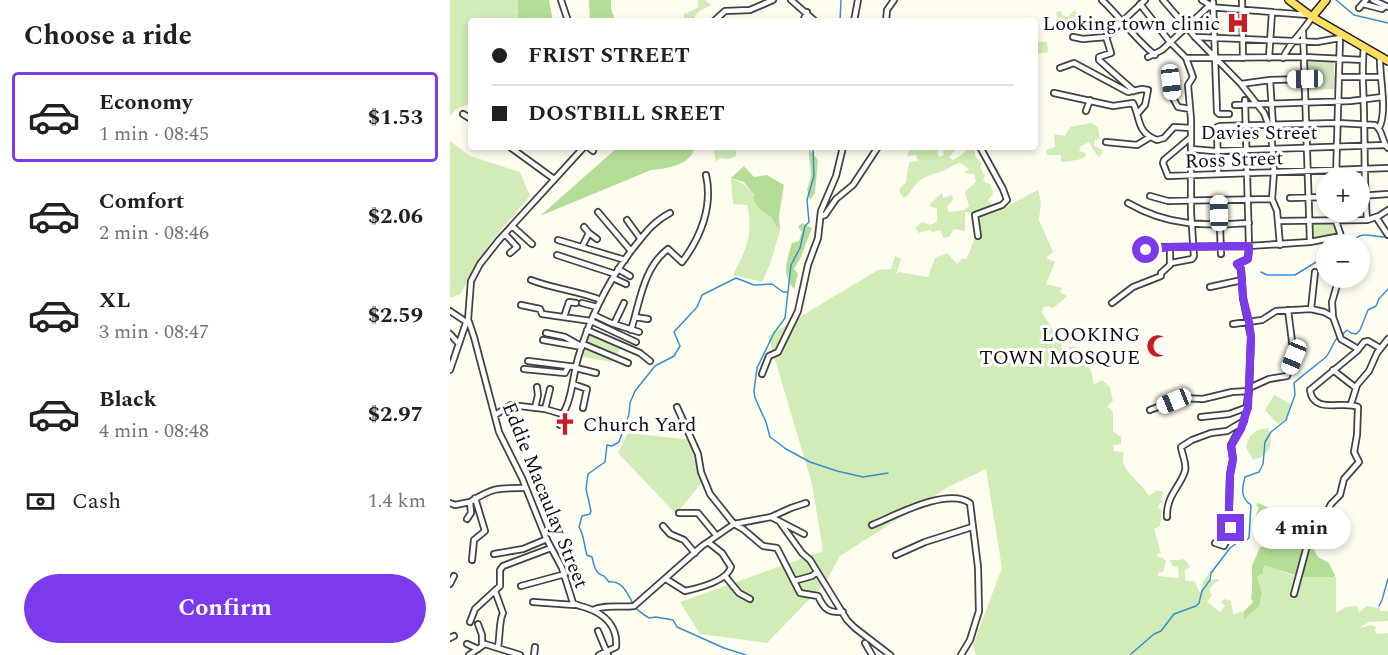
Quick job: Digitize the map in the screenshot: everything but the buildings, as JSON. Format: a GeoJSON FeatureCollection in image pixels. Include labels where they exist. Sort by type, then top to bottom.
{"type":"FeatureCollection","features":[{"type":"Feature","properties":{"kind":"main road"},"geometry":{"type":"LineString","coordinates":[[1289,0],[1341,36],[1388,61]]}},
{"type":"Feature","properties":{"kind":"main road"},"geometry":{"type":"LineString","coordinates":[[1310,16],[1326,0]]}},
{"type":"Feature","properties":{"kind":"street"},"geometry":{"type":"LineString","coordinates":[[561,0],[567,18]]}},
{"type":"Feature","properties":{"kind":"street"},"geometry":{"type":"LineString","coordinates":[[717,18],[725,11],[750,10],[773,0]]}},
{"type":"Feature","properties":{"kind":"street"},"geometry":{"type":"LineString","coordinates":[[792,0],[812,18]]}},
{"type":"Feature","properties":{"kind":"street"},"geometry":{"type":"LineString","coordinates":[[798,6],[804,0]]}},
{"type":"Feature","properties":{"kind":"street"},"geometry":{"type":"LineString","coordinates":[[855,18],[858,0]]}},
{"type":"Feature","properties":{"kind":"street"},"geometry":{"type":"LineString","coordinates":[[886,18],[887,10],[894,0]]}},
{"type":"Feature","properties":{"kind":"street"},"geometry":{"type":"LineString","coordinates":[[1102,0],[1132,31],[1140,43],[1155,55]]}},
{"type":"Feature","properties":{"kind":"street"},"geometry":{"type":"LineString","coordinates":[[1163,0],[1259,104],[1271,126]]}},
{"type":"Feature","properties":{"kind":"street"},"geometry":{"type":"LineString","coordinates":[[1202,0],[1242,10],[1310,16],[1303,31],[1282,58]]}},
{"type":"Feature","properties":{"kind":"street"},"geometry":{"type":"LineString","coordinates":[[1242,0],[1243,58]]}},
{"type":"Feature","properties":{"kind":"street"},"geometry":{"type":"LineString","coordinates":[[1373,0],[1386,7]]}},
{"type":"Feature","properties":{"kind":"street"},"geometry":{"type":"LineString","coordinates":[[1073,38],[1108,36],[1142,2],[1170,42],[1186,58],[1304,57],[1363,60]]}},
{"type":"Feature","properties":{"kind":"street"},"geometry":{"type":"LineString","coordinates":[[1148,57],[1155,55],[1212,3]]}},
{"type":"Feature","properties":{"kind":"street"},"geometry":{"type":"LineString","coordinates":[[1212,3],[1217,112],[1229,114]]}},
{"type":"Feature","properties":{"kind":"street"},"geometry":{"type":"LineString","coordinates":[[1363,3],[1382,9],[1386,7]]}},
{"type":"Feature","properties":{"kind":"street"},"geometry":{"type":"LineString","coordinates":[[804,18],[807,12]]}},
{"type":"Feature","properties":{"kind":"street"},"geometry":{"type":"LineString","coordinates":[[1269,58],[1272,12]]}},
{"type":"Feature","properties":{"kind":"street"},"geometry":{"type":"LineString","coordinates":[[1075,23],[1098,23],[1108,36],[1111,53],[1099,57],[1099,60],[1134,91]]}},
{"type":"Feature","properties":{"kind":"street"},"geometry":{"type":"LineString","coordinates":[[1303,31],[1310,242]]}},
{"type":"Feature","properties":{"kind":"street"},"geometry":{"type":"LineString","coordinates":[[1195,37],[1321,42],[1341,36],[1336,168]]}},
{"type":"Feature","properties":{"kind":"street"},"geometry":{"type":"LineString","coordinates":[[1364,47],[1361,77],[1364,100],[1364,168]]}},
{"type":"Feature","properties":{"kind":"street"},"geometry":{"type":"LineString","coordinates":[[1379,128],[1385,116],[1380,56]]}},
{"type":"Feature","properties":{"kind":"street","name":"Davies Street"},"geometry":{"type":"LineString","coordinates":[[1186,58],[1193,77],[1188,85],[1191,149],[1217,151],[1386,146]]}},
{"type":"Feature","properties":{"kind":"street"},"geometry":{"type":"LineString","coordinates":[[1060,68],[1072,63],[1078,64],[1129,92],[1142,89],[1149,91],[1145,105],[1138,113]]}},
{"type":"Feature","properties":{"kind":"street"},"geometry":{"type":"LineString","coordinates":[[1339,77],[1380,77]]}},
{"type":"Feature","properties":{"kind":"street"},"geometry":{"type":"LineString","coordinates":[[1241,84],[1305,79]]}},
{"type":"Feature","properties":{"kind":"street"},"geometry":{"type":"LineString","coordinates":[[1270,80],[1274,172],[1272,199],[1278,221],[1280,244]]}},
{"type":"Feature","properties":{"kind":"street"},"geometry":{"type":"LineString","coordinates":[[1171,82],[1173,98],[1178,107],[1190,109]]}},
{"type":"Feature","properties":{"kind":"street"},"geometry":{"type":"LineString","coordinates":[[1054,93],[1113,106],[1132,102],[1138,113],[1138,123],[1150,137],[1157,140],[1164,138],[1172,128],[1191,128]]}},
{"type":"Feature","properties":{"kind":"street"},"geometry":{"type":"LineString","coordinates":[[1235,105],[1364,100],[1388,93]]}},
{"type":"Feature","properties":{"kind":"street"},"geometry":{"type":"LineString","coordinates":[[1086,111],[1090,100]]}},
{"type":"Feature","properties":{"kind":"street"},"geometry":{"type":"LineString","coordinates":[[1215,543],[1224,546],[1231,531],[1229,509],[1233,459],[1231,446],[1244,421],[1248,407],[1251,337],[1243,298],[1241,269],[1237,264],[1248,259],[1249,246],[1245,103]]}},
{"type":"Feature","properties":{"kind":"street"},"geometry":{"type":"LineString","coordinates":[[463,114],[468,117]]}},
{"type":"Feature","properties":{"kind":"street"},"geometry":{"type":"LineString","coordinates":[[1218,174],[1217,127],[1364,123],[1379,128],[1386,146]]}},
{"type":"Feature","properties":{"kind":"street"},"geometry":{"type":"LineString","coordinates":[[1106,142],[1137,146],[1150,137]]}},
{"type":"Feature","properties":{"kind":"street","name":"Ross Street"},"geometry":{"type":"LineString","coordinates":[[1190,138],[1163,163],[1168,176],[1316,171]]}},
{"type":"Feature","properties":{"kind":"street"},"geometry":{"type":"LineString","coordinates":[[1171,263],[1194,256],[1191,225],[1191,149]]}},
{"type":"Feature","properties":{"kind":"street"},"geometry":{"type":"LineString","coordinates":[[514,150],[554,179]]}},
{"type":"Feature","properties":{"kind":"street"},"geometry":{"type":"LineString","coordinates":[[450,370],[467,322],[472,278],[486,256],[554,179],[587,150]]}},
{"type":"Feature","properties":{"kind":"street"},"geometry":{"type":"LineString","coordinates":[[762,374],[769,356],[778,352],[798,310],[808,265],[818,238],[821,211],[836,176],[842,150]]}},
{"type":"Feature","properties":{"kind":"street"},"geometry":{"type":"LineString","coordinates":[[821,216],[853,185],[876,150]]}},
{"type":"Feature","properties":{"kind":"street"},"geometry":{"type":"LineString","coordinates":[[978,236],[975,215],[977,212],[1002,205],[1007,200],[982,150]]}},
{"type":"Feature","properties":{"kind":"street","name":"Ross Street"},"geometry":{"type":"LineString","coordinates":[[1370,169],[1388,168]]}},
{"type":"Feature","properties":{"kind":"street"},"geometry":{"type":"LineString","coordinates":[[631,330],[644,282],[661,255],[668,249],[682,262],[702,227],[708,206],[709,190],[706,175]]}},
{"type":"Feature","properties":{"kind":"street"},"geometry":{"type":"LineString","coordinates":[[1370,195],[1388,194]]}},
{"type":"Feature","properties":{"kind":"street"},"geometry":{"type":"LineString","coordinates":[[1150,196],[1168,201],[1192,202],[1272,199]]}},
{"type":"Feature","properties":{"kind":"street"},"geometry":{"type":"LineString","coordinates":[[1290,198],[1316,196]]}},
{"type":"Feature","properties":{"kind":"street"},"geometry":{"type":"LineString","coordinates":[[1219,200],[1221,254]]}},
{"type":"Feature","properties":{"kind":"street"},"geometry":{"type":"LineString","coordinates":[[1128,203],[1168,221],[1191,225],[1249,223]]}},
{"type":"Feature","properties":{"kind":"street"},"geometry":{"type":"LineString","coordinates":[[1370,219],[1388,210]]}},
{"type":"Feature","properties":{"kind":"street"},"geometry":{"type":"LineString","coordinates":[[598,212],[631,251]]}},
{"type":"Feature","properties":{"kind":"street"},"geometry":{"type":"LineString","coordinates":[[560,425],[573,385],[581,345],[601,300],[615,274],[640,238],[651,225],[670,213]]}},
{"type":"Feature","properties":{"kind":"street"},"geometry":{"type":"LineString","coordinates":[[1376,218],[1388,235]]}},
{"type":"Feature","properties":{"kind":"street"},"geometry":{"type":"LineString","coordinates":[[627,219],[640,238]]}},
{"type":"Feature","properties":{"kind":"street"},"geometry":{"type":"LineString","coordinates":[[1278,221],[1316,222]]}},
{"type":"Feature","properties":{"kind":"street"},"geometry":{"type":"LineString","coordinates":[[1146,250],[1170,247],[1249,246],[1310,242],[1341,236],[1337,222]]}},
{"type":"Feature","properties":{"kind":"street"},"geometry":{"type":"LineString","coordinates":[[512,226],[532,244]]}},
{"type":"Feature","properties":{"kind":"street"},"geometry":{"type":"LineString","coordinates":[[584,227],[597,239]]}},
{"type":"Feature","properties":{"kind":"street"},"geometry":{"type":"LineString","coordinates":[[582,247],[589,232]]}},
{"type":"Feature","properties":{"kind":"street"},"geometry":{"type":"LineString","coordinates":[[505,234],[517,247],[510,253]]}},
{"type":"Feature","properties":{"kind":"street"},"geometry":{"type":"LineString","coordinates":[[558,240],[624,260],[632,265]]}},
{"type":"Feature","properties":{"kind":"street"},"geometry":{"type":"LineString","coordinates":[[1112,303],[1133,287],[1160,277],[1171,263],[1170,247]]}},
{"type":"Feature","properties":{"kind":"street"},"geometry":{"type":"LineString","coordinates":[[557,255],[615,274],[630,276]]}},
{"type":"Feature","properties":{"kind":"street"},"geometry":{"type":"LineString","coordinates":[[1311,309],[1315,272]]}},
{"type":"Feature","properties":{"kind":"street"},"geometry":{"type":"LineString","coordinates":[[615,274],[626,284]]}},
{"type":"Feature","properties":{"kind":"street"},"geometry":{"type":"LineString","coordinates":[[531,280],[601,300]]}},
{"type":"Feature","properties":{"kind":"street"},"geometry":{"type":"LineString","coordinates":[[1210,287],[1242,280]]}},
{"type":"Feature","properties":{"kind":"street"},"geometry":{"type":"LineString","coordinates":[[1336,288],[1332,302],[1333,317],[1340,337],[1358,349]]}},
{"type":"Feature","properties":{"kind":"street"},"geometry":{"type":"LineString","coordinates":[[564,317],[569,302],[576,303]]}},
{"type":"Feature","properties":{"kind":"street"},"geometry":{"type":"LineString","coordinates":[[582,303],[597,308]]}},
{"type":"Feature","properties":{"kind":"street"},"geometry":{"type":"LineString","coordinates":[[614,324],[624,303]]}},
{"type":"Feature","properties":{"kind":"street"},"geometry":{"type":"LineString","coordinates":[[521,305],[540,309],[542,314],[591,321],[636,342]]}},
{"type":"Feature","properties":{"kind":"street"},"geometry":{"type":"LineString","coordinates":[[1233,324],[1262,320],[1275,311],[1288,310],[1311,309],[1333,317]]}},
{"type":"Feature","properties":{"kind":"street"},"geometry":{"type":"LineString","coordinates":[[1150,410],[1181,398],[1198,399],[1249,390],[1269,379],[1287,376],[1294,357],[1288,310]]}},
{"type":"Feature","properties":{"kind":"street"},"geometry":{"type":"LineString","coordinates":[[450,311],[467,322]]}},
{"type":"Feature","properties":{"kind":"street"},"geometry":{"type":"LineString","coordinates":[[594,315],[639,332]]}},
{"type":"Feature","properties":{"kind":"street"},"geometry":{"type":"LineString","coordinates":[[635,317],[648,319]]}},
{"type":"Feature","properties":{"kind":"street","name":"Eddie Macaulay Street"},"geometry":{"type":"LineString","coordinates":[[467,322],[499,432],[565,574],[574,604],[593,610],[612,624],[616,631],[617,645],[607,653]]}},
{"type":"Feature","properties":{"kind":"street"},"geometry":{"type":"LineString","coordinates":[[587,330],[640,353],[650,362]]}},
{"type":"Feature","properties":{"kind":"street"},"geometry":{"type":"LineString","coordinates":[[546,333],[565,337],[628,363]]}},
{"type":"Feature","properties":{"kind":"street"},"geometry":{"type":"LineString","coordinates":[[450,334],[459,344]]}},
{"type":"Feature","properties":{"kind":"street"},"geometry":{"type":"LineString","coordinates":[[1351,404],[1356,388],[1388,339]]}},
{"type":"Feature","properties":{"kind":"street"},"geometry":{"type":"LineString","coordinates":[[543,340],[581,345]]}},
{"type":"Feature","properties":{"kind":"street"},"geometry":{"type":"LineString","coordinates":[[1294,594],[1306,547],[1317,532],[1331,504],[1340,495],[1344,479],[1358,463],[1354,452],[1358,407],[1351,404],[1329,406],[1311,396],[1310,390],[1366,341],[1380,348]]}},
{"type":"Feature","properties":{"kind":"street"},"geometry":{"type":"LineString","coordinates":[[528,361],[597,373]]}},
{"type":"Feature","properties":{"kind":"street"},"geometry":{"type":"LineString","coordinates":[[524,369],[565,373],[568,367]]}},
{"type":"Feature","properties":{"kind":"street"},"geometry":{"type":"LineString","coordinates":[[1333,370],[1356,388]]}},
{"type":"Feature","properties":{"kind":"street"},"geometry":{"type":"LineString","coordinates":[[565,383],[587,389],[583,408]]}},
{"type":"Feature","properties":{"kind":"street"},"geometry":{"type":"LineString","coordinates":[[535,408],[537,387]]}},
{"type":"Feature","properties":{"kind":"street"},"geometry":{"type":"LineString","coordinates":[[545,409],[550,389]]}},
{"type":"Feature","properties":{"kind":"street"},"geometry":{"type":"LineString","coordinates":[[495,415],[509,405],[545,409],[562,414]]}},
{"type":"Feature","properties":{"kind":"street"},"geometry":{"type":"LineString","coordinates":[[676,407],[698,454],[710,494],[734,524],[763,546],[777,548],[801,594],[818,596],[823,607],[830,612],[843,612]]}},
{"type":"Feature","properties":{"kind":"street"},"geometry":{"type":"LineString","coordinates":[[1202,417],[1228,414],[1248,407]]}},
{"type":"Feature","properties":{"kind":"street"},"geometry":{"type":"LineString","coordinates":[[1167,517],[1173,490],[1185,471],[1185,461],[1180,447],[1211,433],[1227,431],[1244,421]]}},
{"type":"Feature","properties":{"kind":"street"},"geometry":{"type":"LineString","coordinates":[[451,506],[470,502],[498,487],[525,488]]}},
{"type":"Feature","properties":{"kind":"street"},"geometry":{"type":"LineString","coordinates":[[472,560],[474,540],[485,531],[476,498]]}},
{"type":"Feature","properties":{"kind":"street"},"geometry":{"type":"LineString","coordinates":[[872,525],[938,498],[966,500],[970,503],[978,567],[979,611],[970,640],[962,655]]}},
{"type":"Feature","properties":{"kind":"street"},"geometry":{"type":"LineString","coordinates":[[467,519],[471,513],[470,502]]}},
{"type":"Feature","properties":{"kind":"street"},"geometry":{"type":"LineString","coordinates":[[593,610],[606,606],[620,608],[635,606],[716,535],[734,524],[771,518],[806,503]]}},
{"type":"Feature","properties":{"kind":"street"},"geometry":{"type":"LineString","coordinates":[[679,513],[698,513],[716,535]]}},
{"type":"Feature","properties":{"kind":"street"},"geometry":{"type":"LineString","coordinates":[[771,518],[804,534]]}},
{"type":"Feature","properties":{"kind":"street"},"geometry":{"type":"LineString","coordinates":[[779,521],[855,628],[890,655]]}},
{"type":"Feature","properties":{"kind":"street"},"geometry":{"type":"LineString","coordinates":[[663,526],[670,534],[684,540],[695,553]]}},
{"type":"Feature","properties":{"kind":"street"},"geometry":{"type":"LineString","coordinates":[[896,555],[925,542],[972,527]]}},
{"type":"Feature","properties":{"kind":"street"},"geometry":{"type":"LineString","coordinates":[[494,554],[523,549],[547,539]]}},
{"type":"Feature","properties":{"kind":"street"},"geometry":{"type":"LineString","coordinates":[[666,579],[686,591],[725,576],[731,567],[722,553],[708,542]]}},
{"type":"Feature","properties":{"kind":"street"},"geometry":{"type":"LineString","coordinates":[[470,622],[475,609],[500,586],[500,570],[504,565],[522,561],[551,548]]}},
{"type":"Feature","properties":{"kind":"street"},"geometry":{"type":"LineString","coordinates":[[794,581],[812,576],[817,572]]}},
{"type":"Feature","properties":{"kind":"street"},"geometry":{"type":"LineString","coordinates":[[521,586],[565,574]]}},
{"type":"Feature","properties":{"kind":"street"},"geometry":{"type":"LineString","coordinates":[[450,584],[454,576]]}},
{"type":"Feature","properties":{"kind":"street"},"geometry":{"type":"LineString","coordinates":[[725,576],[739,593],[750,599]]}},
{"type":"Feature","properties":{"kind":"street"},"geometry":{"type":"LineString","coordinates":[[495,591],[502,613],[498,647]]}},
{"type":"Feature","properties":{"kind":"street"},"geometry":{"type":"LineString","coordinates":[[533,602],[574,604]]}},
{"type":"Feature","properties":{"kind":"street"},"geometry":{"type":"LineString","coordinates":[[469,655],[480,646],[482,635],[478,624]]}},
{"type":"Feature","properties":{"kind":"street"},"geometry":{"type":"LineString","coordinates":[[598,631],[607,653],[599,655]]}},
{"type":"Feature","properties":{"kind":"street"},"geometry":{"type":"LineString","coordinates":[[865,643],[872,655]]}},
{"type":"Feature","properties":{"kind":"street"},"geometry":{"type":"LineString","coordinates":[[467,644],[498,647],[520,655]]}},
{"type":"Feature","properties":{"kind":"street"},"geometry":{"type":"LineString","coordinates":[[534,655],[535,647]]}},
{"type":"Feature","properties":{"kind":"green space"},"geometry":{"type":"Polygon","coordinates":[[[450,0],[518,0],[518,18],[468,18],[468,104],[456,109],[450,116],[450,0]]]}},
{"type":"Feature","properties":{"kind":"green space"},"geometry":{"type":"Polygon","coordinates":[[[518,0],[549,0],[552,18],[518,18],[518,0]]]}},
{"type":"Feature","properties":{"kind":"green space"},"geometry":{"type":"Polygon","coordinates":[[[589,0],[611,0],[614,18],[590,18],[589,0]]]}},
{"type":"Feature","properties":{"kind":"green space"},"geometry":{"type":"Polygon","coordinates":[[[698,0],[705,0],[711,5],[698,12],[694,18],[684,17],[684,14],[698,8],[698,0]]]}},
{"type":"Feature","properties":{"kind":"green space"},"geometry":{"type":"Polygon","coordinates":[[[1074,10],[1082,21],[1072,25],[1074,29],[1064,31],[1060,27],[1056,12],[1061,11],[1062,15],[1068,17],[1074,10]]]}},
{"type":"Feature","properties":{"kind":"green space"},"geometry":{"type":"Polygon","coordinates":[[[1038,41],[1047,42],[1048,52],[1038,54],[1038,41]]]}},
{"type":"Feature","properties":{"kind":"green space"},"geometry":{"type":"Polygon","coordinates":[[[1306,57],[1334,57],[1334,76],[1339,77],[1338,89],[1308,90],[1306,57]]]}},
{"type":"Feature","properties":{"kind":"green space"},"geometry":{"type":"Polygon","coordinates":[[[1091,123],[1098,127],[1100,139],[1095,140],[1094,146],[1103,150],[1100,157],[1089,142],[1081,146],[1079,151],[1086,153],[1085,157],[1080,159],[1061,162],[1061,155],[1047,155],[1046,150],[1055,147],[1054,134],[1065,136],[1070,127],[1091,123]]]}},
{"type":"Feature","properties":{"kind":"green space"},"geometry":{"type":"Polygon","coordinates":[[[450,141],[470,156],[520,172],[530,196],[491,242],[460,294],[450,298],[450,141]]]}},
{"type":"Feature","properties":{"kind":"green space"},"geometry":{"type":"Polygon","coordinates":[[[615,150],[694,150],[689,158],[678,165],[651,170],[540,216],[615,150]]]}},
{"type":"Feature","properties":{"kind":"green space"},"geometry":{"type":"Polygon","coordinates":[[[714,150],[736,150],[736,156],[729,159],[720,158],[716,162],[714,150]]]}},
{"type":"Feature","properties":{"kind":"green space"},"geometry":{"type":"Polygon","coordinates":[[[810,150],[818,160],[815,193],[810,200],[807,189],[811,173],[810,150]]]}},
{"type":"Feature","properties":{"kind":"green space"},"geometry":{"type":"Polygon","coordinates":[[[938,150],[939,157],[944,155],[943,150],[955,150],[949,157],[953,160],[966,150],[975,150],[975,156],[981,163],[980,167],[985,176],[983,181],[991,185],[993,194],[988,200],[996,212],[1038,190],[1041,202],[1039,220],[1053,252],[1046,258],[1055,262],[1046,284],[1062,288],[1060,292],[1067,296],[1053,308],[1048,306],[1043,308],[1042,313],[1062,343],[1060,362],[1066,364],[1063,357],[1068,347],[1076,346],[1077,350],[1072,353],[1080,363],[1088,365],[1093,383],[1102,380],[1110,387],[1113,401],[1107,407],[1113,414],[1113,431],[1121,437],[1121,444],[1113,445],[1114,451],[1124,452],[1124,464],[1127,470],[1149,496],[1158,490],[1163,492],[1161,500],[1164,503],[1160,503],[1158,507],[1162,511],[1160,526],[1154,529],[1161,553],[1157,554],[1157,557],[1166,561],[1163,572],[1158,573],[1158,576],[1179,578],[1178,567],[1172,566],[1170,560],[1181,560],[1182,558],[1190,567],[1185,570],[1185,580],[1195,582],[1200,593],[1203,582],[1211,570],[1215,571],[1209,576],[1209,580],[1218,579],[1219,581],[1214,583],[1209,590],[1212,595],[1207,602],[1220,612],[1225,606],[1221,602],[1224,599],[1231,601],[1233,614],[1244,611],[1244,618],[1262,592],[1257,576],[1263,573],[1266,564],[1291,575],[1336,577],[1336,613],[1346,607],[1357,606],[1359,612],[1367,606],[1380,608],[1380,611],[1388,611],[1388,621],[1369,622],[1359,628],[1372,625],[1376,627],[1377,634],[1388,633],[1388,655],[976,655],[973,645],[1002,568],[986,469],[950,486],[840,556],[825,583],[767,643],[700,634],[680,602],[823,551],[812,484],[768,336],[878,270],[891,269],[895,256],[901,259],[896,274],[899,272],[928,277],[935,258],[947,253],[957,264],[962,258],[966,259],[974,241],[974,225],[969,212],[965,212],[965,231],[954,229],[949,237],[943,238],[940,230],[919,233],[915,228],[922,222],[930,225],[937,222],[937,208],[931,207],[930,204],[942,193],[943,198],[952,195],[953,200],[947,207],[949,212],[965,210],[969,206],[965,192],[976,182],[974,174],[964,173],[969,169],[960,163],[922,179],[904,198],[899,192],[906,182],[909,162],[918,161],[916,155],[907,156],[909,151],[938,150]]]}},
{"type":"Feature","properties":{"kind":"green space"},"geometry":{"type":"Polygon","coordinates":[[[744,166],[754,177],[767,175],[784,185],[779,216],[780,231],[771,217],[759,209],[753,198],[754,195],[744,182],[731,178],[744,166]]]}},
{"type":"Feature","properties":{"kind":"green space"},"geometry":{"type":"Polygon","coordinates":[[[731,178],[750,190],[759,209],[771,217],[780,231],[762,282],[733,275],[748,241],[750,224],[747,205],[733,204],[731,178]]]}},
{"type":"Feature","properties":{"kind":"green space"},"geometry":{"type":"Polygon","coordinates":[[[1331,222],[1339,234],[1316,234],[1316,243],[1311,242],[1311,223],[1331,222]]]}},
{"type":"Feature","properties":{"kind":"green space"},"geometry":{"type":"Polygon","coordinates":[[[802,223],[812,228],[794,269],[798,274],[794,289],[788,278],[786,267],[792,243],[799,241],[802,232],[798,227],[802,223]]]}},
{"type":"Feature","properties":{"kind":"green space"},"geometry":{"type":"Polygon","coordinates":[[[590,329],[625,342],[612,362],[583,357],[590,329]]]}},
{"type":"Feature","properties":{"kind":"green space"},"geometry":{"type":"Polygon","coordinates":[[[1274,395],[1291,404],[1286,419],[1278,424],[1265,410],[1274,395]]]}},
{"type":"Feature","properties":{"kind":"green space"},"geometry":{"type":"Polygon","coordinates":[[[1268,428],[1271,444],[1267,453],[1253,460],[1246,447],[1249,438],[1256,431],[1268,428]]]}},
{"type":"Feature","properties":{"kind":"green space"},"geometry":{"type":"Polygon","coordinates":[[[628,433],[692,440],[703,481],[676,514],[618,453],[628,433]]]}},
{"type":"Feature","properties":{"kind":"green space"},"geometry":{"type":"Polygon","coordinates":[[[1258,503],[1272,509],[1289,508],[1283,514],[1288,516],[1295,525],[1311,524],[1311,533],[1305,546],[1298,576],[1264,565],[1263,573],[1257,577],[1262,592],[1259,606],[1244,619],[1244,611],[1253,602],[1251,598],[1252,566],[1260,547],[1282,542],[1281,531],[1276,526],[1266,526],[1264,518],[1256,515],[1259,508],[1256,505],[1258,503]]]}},
{"type":"Feature","properties":{"kind":"green space"},"geometry":{"type":"Polygon","coordinates":[[[1310,543],[1318,557],[1329,563],[1334,577],[1301,577],[1310,543]]]}},
{"type":"Feature","properties":{"kind":"waterway"},"geometry":{"type":"LineString","coordinates":[[840,18],[841,0]]}},
{"type":"Feature","properties":{"kind":"waterway"},"geometry":{"type":"LineString","coordinates":[[1336,0],[1354,15],[1388,23]]}},
{"type":"Feature","properties":{"kind":"waterway"},"geometry":{"type":"LineString","coordinates":[[813,150],[814,176],[807,200],[809,222],[805,226],[800,248],[791,265],[785,318],[774,333],[757,368],[755,398],[770,437],[786,449],[810,462],[837,471],[863,477],[888,473]]}},
{"type":"Feature","properties":{"kind":"waterway"},"geometry":{"type":"LineString","coordinates":[[1370,235],[1386,237]]}},
{"type":"Feature","properties":{"kind":"waterway"},"geometry":{"type":"LineString","coordinates":[[1261,272],[1267,275],[1295,275],[1316,262]]}},
{"type":"Feature","properties":{"kind":"waterway"},"geometry":{"type":"LineString","coordinates":[[746,655],[677,627],[673,620],[649,618],[641,613],[622,586],[609,582],[597,571],[592,557],[587,555],[579,527],[582,516],[590,514],[591,511],[586,489],[588,474],[605,462],[607,445],[612,446],[619,442],[635,391],[655,366],[674,356],[680,346],[674,332],[697,307],[702,295],[736,278],[754,285],[772,284],[783,292],[788,292]]}},
{"type":"Feature","properties":{"kind":"waterway"},"geometry":{"type":"LineString","coordinates":[[1342,335],[1347,330],[1356,334],[1368,310],[1376,306],[1388,289]]}},
{"type":"Feature","properties":{"kind":"waterway"},"geometry":{"type":"LineString","coordinates":[[1131,654],[1154,634],[1161,631],[1174,614],[1196,606],[1202,591],[1210,580],[1211,573],[1230,548],[1249,538],[1251,505],[1243,493],[1245,477],[1259,472],[1263,464],[1265,442],[1271,432],[1286,420],[1295,395],[1294,383],[1325,358],[1338,337]]}},
{"type":"Feature","properties":{"kind":"waterway"},"geometry":{"type":"LineString","coordinates":[[1379,606],[1388,579]]}},
{"type":"Feature","properties":{"kind":"place","name":"Looking town clinic"},"geometry":{"type":"Point","coordinates":[1238,23]}},
{"type":"Feature","properties":{"kind":"place","name":"LOOKING TOWN MOSQUE"},"geometry":{"type":"Point","coordinates":[1158,346]}},
{"type":"Feature","properties":{"kind":"place","name":"Church Yard"},"geometry":{"type":"Point","coordinates":[565,424]}},
{"type":"Feature","properties":{"kind":"route"},"geometry":{"type":"LineString","coordinates":[[1146,250],[1163,247],[1249,246],[1248,259],[1239,261],[1237,264],[1241,269],[1243,298],[1251,337],[1248,407],[1241,429],[1231,446],[1233,459],[1229,509],[1231,528]]}}]}
